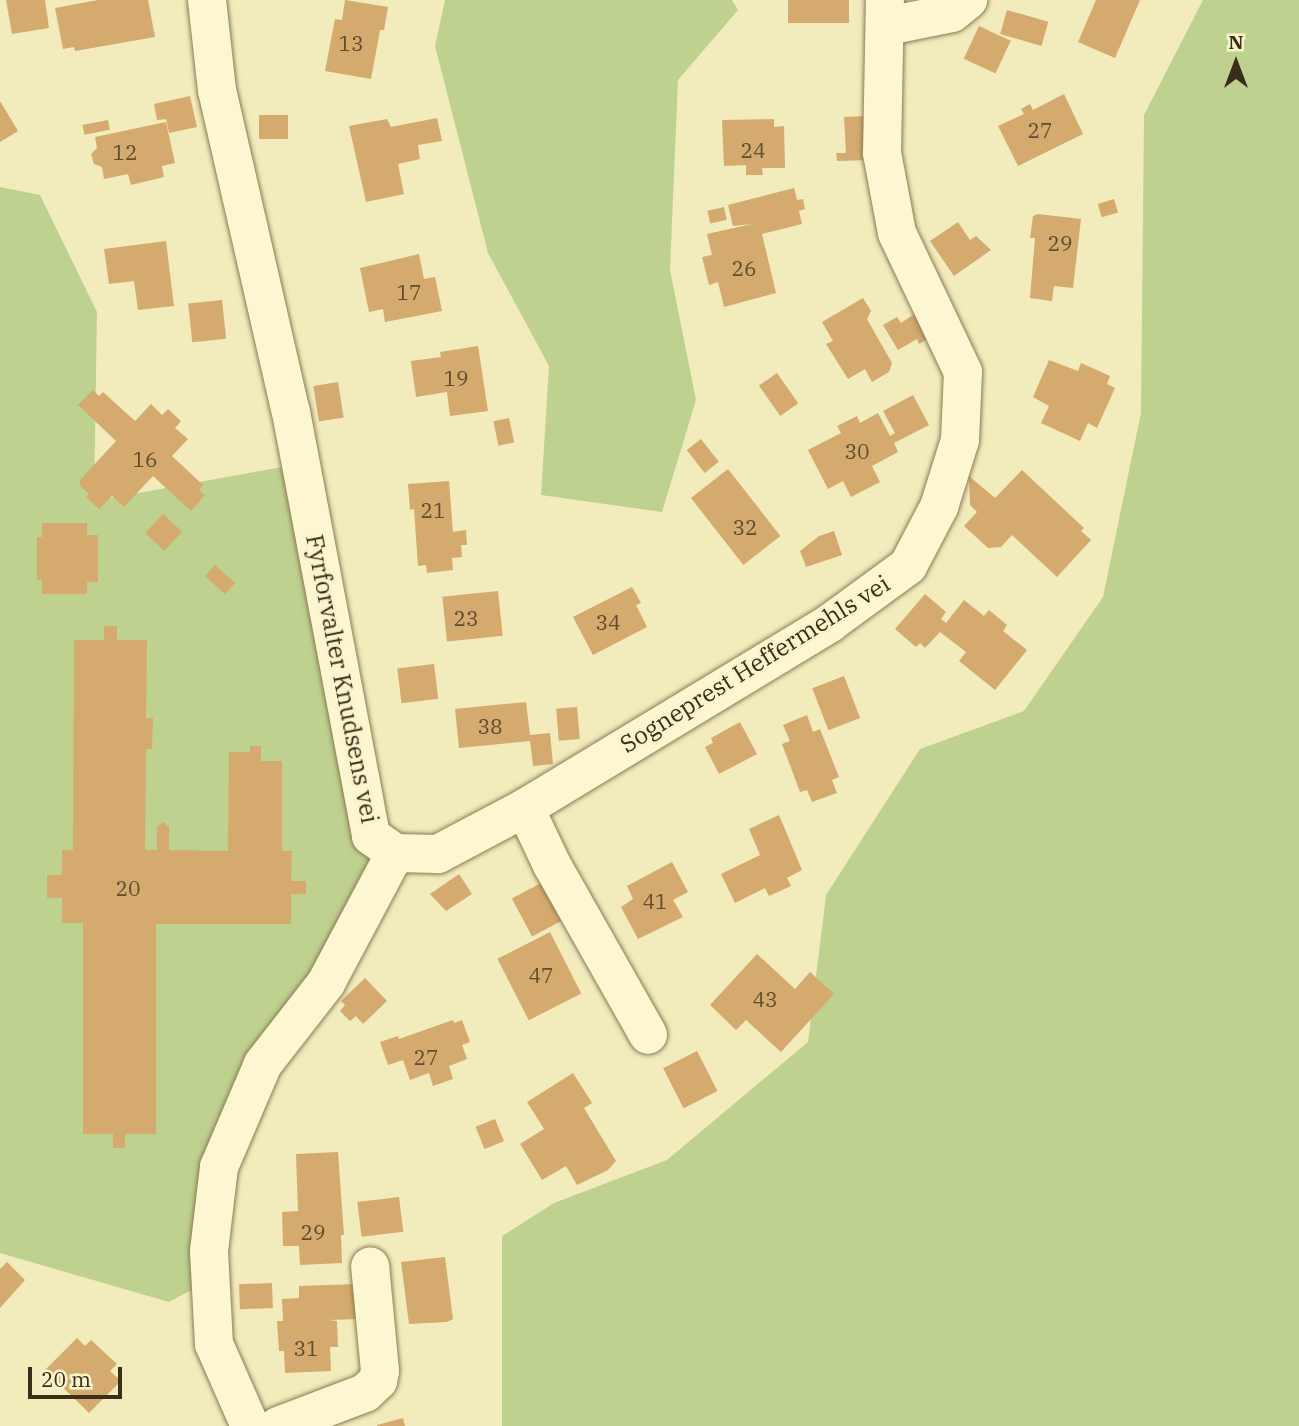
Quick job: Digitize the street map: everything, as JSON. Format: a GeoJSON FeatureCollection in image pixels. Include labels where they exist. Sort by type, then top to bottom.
{"type":"FeatureCollection","features":[{"type":"Feature","properties":{"kind":"street","name":"Fyrforvalter Knudsens vei"},"geometry":{"type":"LineString","coordinates":[[207,0],[216,90],[291,412],[371,836],[395,853],[326,984],[262,1064],[219,1167],[209,1251],[214,1344],[250,1426]]}},
{"type":"Feature","properties":{"kind":"street"},"geometry":{"type":"LineString","coordinates":[[886,13],[952,13],[968,0]]}},
{"type":"Feature","properties":{"kind":"street","name":"Sogneprest Heffermehls vei"},"geometry":{"type":"LineString","coordinates":[[395,853],[438,854],[525,808],[830,623],[908,566],[939,507],[960,440],[963,372],[897,233],[883,153],[886,13]]}},
{"type":"Feature","properties":{"kind":"street"},"geometry":{"type":"LineString","coordinates":[[525,808],[552,865],[648,1035]]}},
{"type":"Feature","properties":{"kind":"street"},"geometry":{"type":"LineString","coordinates":[[278,1426],[365,1393],[378,1381],[380,1371],[370,1266]]}},
{"type":"Feature","properties":{"kind":"green space"},"geometry":{"type":"Polygon","coordinates":[[[445,0],[732,0],[738,10],[678,80],[670,270],[696,400],[662,512],[541,495],[549,366],[488,253],[435,46],[445,0]]]}},
{"type":"Feature","properties":{"kind":"green space"},"geometry":{"type":"Polygon","coordinates":[[[1203,0],[1299,0],[1299,1426],[502,1426],[502,1236],[554,1203],[667,1160],[808,1042],[826,895],[920,749],[1024,711],[1103,597],[1141,413],[1144,115],[1203,0]]]}},
{"type":"Feature","properties":{"kind":"green space"},"geometry":{"type":"Polygon","coordinates":[[[0,187],[40,195],[97,312],[94,501],[282,467],[325,609],[387,906],[345,944],[218,1176],[223,1273],[169,1302],[0,1253],[0,187]]]}},
{"type":"Feature","properties":{"kind":"building"},"geometry":{"type":"Polygon","coordinates":[[[6,0],[45,0],[49,28],[12,34],[6,0]]]}},
{"type":"Feature","properties":{"kind":"building"},"geometry":{"type":"Polygon","coordinates":[[[98,0],[148,0],[155,37],[75,51],[74,47],[63,49],[55,8],[98,0]]]}},
{"type":"Feature","properties":{"kind":"building"},"geometry":{"type":"Polygon","coordinates":[[[345,0],[388,7],[384,30],[380,30],[371,79],[325,71],[335,19],[342,20],[345,0]]]}},
{"type":"Feature","properties":{"kind":"building"},"geometry":{"type":"Polygon","coordinates":[[[788,0],[849,0],[849,23],[788,23],[788,0]]]}},
{"type":"Feature","properties":{"kind":"building"},"geometry":{"type":"Polygon","coordinates":[[[1096,0],[1140,0],[1115,58],[1078,42],[1096,0]]]}},
{"type":"Feature","properties":{"kind":"building"},"geometry":{"type":"Polygon","coordinates":[[[1007,10],[1048,22],[1041,46],[1000,34],[1007,10]]]}},
{"type":"Feature","properties":{"kind":"building"},"geometry":{"type":"Polygon","coordinates":[[[979,26],[1011,41],[996,73],[964,59],[979,26]]]}},
{"type":"Feature","properties":{"kind":"building"},"geometry":{"type":"Polygon","coordinates":[[[1064,94],[1083,134],[1018,166],[998,126],[1024,114],[1021,109],[1030,104],[1033,110],[1064,94]]]}},
{"type":"Feature","properties":{"kind":"building"},"geometry":{"type":"Polygon","coordinates":[[[190,96],[197,127],[169,133],[166,119],[157,120],[154,104],[190,96]]]}},
{"type":"Feature","properties":{"kind":"building"},"geometry":{"type":"Polygon","coordinates":[[[0,101],[18,131],[0,142],[0,101]]]}},
{"type":"Feature","properties":{"kind":"building"},"geometry":{"type":"Polygon","coordinates":[[[259,115],[288,115],[288,139],[259,139],[259,115]]]}},
{"type":"Feature","properties":{"kind":"building"},"geometry":{"type":"Polygon","coordinates":[[[869,116],[870,160],[837,161],[836,153],[846,153],[844,117],[869,116]]]}},
{"type":"Feature","properties":{"kind":"building"},"geometry":{"type":"Polygon","coordinates":[[[437,118],[442,141],[418,145],[420,159],[398,164],[404,194],[366,202],[349,126],[387,119],[391,127],[437,118]]]}},
{"type":"Feature","properties":{"kind":"building"},"geometry":{"type":"Polygon","coordinates":[[[774,119],[774,127],[784,126],[785,168],[762,168],[763,175],[746,175],[746,165],[724,166],[722,120],[774,119]]]}},
{"type":"Feature","properties":{"kind":"building"},"geometry":{"type":"Polygon","coordinates":[[[108,120],[110,130],[84,135],[82,125],[108,120]]]}},
{"type":"Feature","properties":{"kind":"building"},"geometry":{"type":"Polygon","coordinates":[[[166,122],[175,163],[162,166],[164,177],[131,185],[128,174],[104,179],[102,167],[94,164],[91,154],[97,148],[95,137],[166,122]]]}},
{"type":"Feature","properties":{"kind":"building"},"geometry":{"type":"Polygon","coordinates":[[[794,188],[797,200],[803,199],[805,209],[799,211],[802,224],[762,234],[776,293],[724,307],[718,282],[709,285],[702,257],[712,255],[707,234],[752,224],[733,226],[728,205],[794,188]]]}},
{"type":"Feature","properties":{"kind":"building"},"geometry":{"type":"Polygon","coordinates":[[[1114,199],[1118,212],[1102,217],[1098,204],[1114,199]]]}},
{"type":"Feature","properties":{"kind":"building"},"geometry":{"type":"Polygon","coordinates":[[[724,207],[727,220],[710,223],[707,211],[724,207]]]}},
{"type":"Feature","properties":{"kind":"building"},"geometry":{"type":"Polygon","coordinates":[[[1038,214],[1081,219],[1073,288],[1054,286],[1052,301],[1030,298],[1035,238],[1030,238],[1033,216],[1038,214]]]}},
{"type":"Feature","properties":{"kind":"building"},"geometry":{"type":"Polygon","coordinates":[[[958,222],[970,240],[976,236],[991,250],[954,276],[930,241],[958,222]]]}},
{"type":"Feature","properties":{"kind":"building"},"geometry":{"type":"Polygon","coordinates":[[[166,241],[174,306],[138,310],[134,281],[109,284],[104,249],[166,241]]]}},
{"type":"Feature","properties":{"kind":"building"},"geometry":{"type":"Polygon","coordinates":[[[419,254],[424,279],[435,277],[442,311],[385,322],[383,309],[369,312],[360,268],[419,254]]]}},
{"type":"Feature","properties":{"kind":"building"},"geometry":{"type":"Polygon","coordinates":[[[863,298],[871,311],[867,319],[892,363],[889,372],[872,382],[865,369],[848,379],[826,344],[833,341],[822,322],[863,298]]]}},
{"type":"Feature","properties":{"kind":"building"},"geometry":{"type":"Polygon","coordinates":[[[222,300],[226,339],[192,342],[188,304],[222,300]]]}},
{"type":"Feature","properties":{"kind":"building"},"geometry":{"type":"Polygon","coordinates":[[[919,311],[933,336],[919,344],[917,339],[898,350],[883,325],[897,317],[901,323],[919,311]]]}},
{"type":"Feature","properties":{"kind":"building"},"geometry":{"type":"Polygon","coordinates":[[[478,346],[488,411],[450,416],[447,392],[416,397],[411,361],[441,357],[440,352],[478,346]]]}},
{"type":"Feature","properties":{"kind":"building"},"geometry":{"type":"Polygon","coordinates":[[[1049,360],[1078,371],[1081,363],[1110,376],[1107,384],[1115,388],[1097,428],[1088,423],[1080,441],[1041,423],[1049,406],[1033,397],[1049,360]]]}},
{"type":"Feature","properties":{"kind":"building"},"geometry":{"type":"Polygon","coordinates":[[[777,373],[798,403],[780,416],[759,386],[777,373]]]}},
{"type":"Feature","properties":{"kind":"building"},"geometry":{"type":"Polygon","coordinates":[[[338,382],[344,418],[319,421],[313,386],[338,382]]]}},
{"type":"Feature","properties":{"kind":"building"},"geometry":{"type":"Polygon","coordinates":[[[93,390],[99,396],[103,392],[135,421],[151,404],[162,415],[168,409],[181,421],[175,428],[188,439],[172,456],[203,485],[199,490],[205,495],[191,511],[153,476],[124,507],[112,496],[99,509],[86,497],[89,494],[80,486],[80,480],[116,441],[78,405],[93,390]]]}},
{"type":"Feature","properties":{"kind":"building"},"geometry":{"type":"Polygon","coordinates":[[[913,395],[929,425],[894,443],[898,452],[872,466],[880,482],[851,497],[843,481],[828,489],[808,450],[841,433],[837,426],[857,416],[860,423],[878,413],[890,436],[895,433],[883,411],[913,395]]]}},
{"type":"Feature","properties":{"kind":"building"},"geometry":{"type":"Polygon","coordinates":[[[509,418],[514,442],[499,446],[493,421],[509,418]]]}},
{"type":"Feature","properties":{"kind":"building"},"geometry":{"type":"Polygon","coordinates":[[[701,439],[719,462],[705,473],[687,450],[701,439]]]}},
{"type":"Feature","properties":{"kind":"building"},"geometry":{"type":"Polygon","coordinates":[[[728,469],[780,536],[743,565],[691,498],[728,469]]]}},
{"type":"Feature","properties":{"kind":"building"},"geometry":{"type":"Polygon","coordinates":[[[1022,470],[1084,528],[1081,531],[1091,540],[1057,577],[1012,535],[1001,547],[988,548],[964,526],[977,512],[970,505],[969,476],[995,498],[1022,470]]]}},
{"type":"Feature","properties":{"kind":"building"},"geometry":{"type":"Polygon","coordinates":[[[449,481],[453,532],[466,530],[467,545],[461,545],[462,557],[452,558],[453,570],[427,573],[426,565],[418,566],[414,509],[410,510],[408,484],[449,481]]]}},
{"type":"Feature","properties":{"kind":"building"},"geometry":{"type":"Polygon","coordinates":[[[163,514],[182,532],[164,551],[145,533],[163,514]]]}},
{"type":"Feature","properties":{"kind":"building"},"geometry":{"type":"Polygon","coordinates":[[[42,523],[87,523],[87,535],[98,535],[98,582],[87,582],[87,594],[42,594],[42,580],[37,580],[37,537],[42,537],[42,523]]]}},
{"type":"Feature","properties":{"kind":"building"},"geometry":{"type":"Polygon","coordinates":[[[834,531],[842,555],[806,567],[800,551],[819,536],[834,531]]]}},
{"type":"Feature","properties":{"kind":"building"},"geometry":{"type":"Polygon","coordinates":[[[215,565],[235,583],[225,594],[205,576],[215,565]]]}},
{"type":"Feature","properties":{"kind":"building"},"geometry":{"type":"Polygon","coordinates":[[[632,587],[641,603],[636,605],[647,627],[593,655],[573,617],[632,587]]]}},
{"type":"Feature","properties":{"kind":"building"},"geometry":{"type":"Polygon","coordinates":[[[498,591],[503,636],[447,642],[442,597],[498,591]]]}},
{"type":"Feature","properties":{"kind":"building"},"geometry":{"type":"Polygon","coordinates":[[[925,594],[946,612],[941,619],[946,623],[964,600],[984,616],[989,610],[1007,625],[1003,631],[1027,650],[995,690],[959,661],[966,652],[940,632],[925,648],[920,643],[916,647],[895,629],[925,594]]]}},
{"type":"Feature","properties":{"kind":"building"},"geometry":{"type":"Polygon","coordinates":[[[104,626],[117,626],[117,640],[147,640],[146,718],[153,718],[152,749],[146,749],[145,850],[157,850],[157,827],[163,822],[169,827],[169,850],[228,851],[229,752],[250,752],[250,746],[261,746],[261,761],[282,761],[282,851],[292,851],[291,881],[306,881],[306,894],[291,894],[291,924],[156,924],[156,1134],[125,1134],[125,1148],[113,1148],[113,1134],[83,1134],[83,923],[62,923],[62,898],[47,898],[47,875],[62,875],[62,850],[73,850],[74,640],[104,640],[104,626]]]}},
{"type":"Feature","properties":{"kind":"building"},"geometry":{"type":"Polygon","coordinates":[[[434,664],[438,699],[402,703],[397,669],[434,664]]]}},
{"type":"Feature","properties":{"kind":"building"},"geometry":{"type":"Polygon","coordinates":[[[844,676],[860,718],[828,730],[812,688],[844,676]]]}},
{"type":"Feature","properties":{"kind":"building"},"geometry":{"type":"Polygon","coordinates":[[[526,702],[530,735],[550,733],[553,764],[533,766],[530,741],[459,748],[455,709],[526,702]]]}},
{"type":"Feature","properties":{"kind":"building"},"geometry":{"type":"Polygon","coordinates":[[[577,707],[580,739],[559,741],[556,709],[577,707]]]}},
{"type":"Feature","properties":{"kind":"building"},"geometry":{"type":"Polygon","coordinates":[[[807,715],[813,732],[820,729],[839,777],[832,780],[837,793],[812,802],[807,790],[800,792],[782,744],[790,741],[783,725],[807,715]]]}},
{"type":"Feature","properties":{"kind":"building"},"geometry":{"type":"Polygon","coordinates":[[[740,722],[757,754],[719,774],[705,747],[713,743],[711,738],[740,722]]]}},
{"type":"Feature","properties":{"kind":"building"},"geometry":{"type":"Polygon","coordinates":[[[779,815],[802,870],[787,878],[791,886],[769,896],[765,888],[735,903],[721,874],[760,855],[749,829],[779,815]]]}},
{"type":"Feature","properties":{"kind":"building"},"geometry":{"type":"Polygon","coordinates":[[[672,862],[688,892],[673,900],[683,917],[638,939],[621,907],[633,899],[627,886],[672,862]]]}},
{"type":"Feature","properties":{"kind":"building"},"geometry":{"type":"Polygon","coordinates":[[[459,874],[472,894],[446,911],[430,894],[459,874]]]}},
{"type":"Feature","properties":{"kind":"building"},"geometry":{"type":"Polygon","coordinates":[[[541,883],[561,921],[532,936],[512,898],[541,883]]]}},
{"type":"Feature","properties":{"kind":"building"},"geometry":{"type":"Polygon","coordinates":[[[550,932],[581,993],[529,1020],[497,959],[550,932]]]}},
{"type":"Feature","properties":{"kind":"building"},"geometry":{"type":"Polygon","coordinates":[[[757,954],[795,989],[810,972],[834,994],[781,1052],[746,1020],[736,1030],[710,1005],[757,954]]]}},
{"type":"Feature","properties":{"kind":"building"},"geometry":{"type":"Polygon","coordinates":[[[365,978],[387,1001],[363,1024],[356,1016],[350,1021],[340,1011],[345,1005],[341,1001],[365,978]]]}},
{"type":"Feature","properties":{"kind":"building"},"geometry":{"type":"Polygon","coordinates":[[[453,1020],[454,1023],[462,1020],[470,1042],[462,1045],[467,1059],[449,1066],[453,1079],[433,1086],[429,1073],[410,1080],[403,1060],[388,1065],[380,1042],[398,1036],[399,1039],[453,1020]]]}},
{"type":"Feature","properties":{"kind":"building"},"geometry":{"type":"Polygon","coordinates":[[[697,1051],[717,1091],[684,1108],[663,1068],[697,1051]]]}},
{"type":"Feature","properties":{"kind":"building"},"geometry":{"type":"Polygon","coordinates":[[[573,1073],[592,1103],[584,1108],[616,1161],[608,1170],[577,1185],[566,1166],[542,1180],[520,1144],[544,1129],[527,1102],[573,1073]]]}},
{"type":"Feature","properties":{"kind":"building"},"geometry":{"type":"Polygon","coordinates":[[[495,1119],[504,1141],[485,1149],[476,1127],[495,1119]]]}},
{"type":"Feature","properties":{"kind":"building"},"geometry":{"type":"Polygon","coordinates":[[[338,1152],[344,1235],[341,1235],[342,1263],[300,1265],[299,1246],[283,1246],[282,1212],[298,1211],[296,1154],[338,1152]]]}},
{"type":"Feature","properties":{"kind":"building"},"geometry":{"type":"Polygon","coordinates":[[[399,1197],[403,1232],[362,1237],[357,1202],[399,1197]]]}},
{"type":"Feature","properties":{"kind":"building"},"geometry":{"type":"Polygon","coordinates":[[[445,1257],[453,1319],[447,1322],[409,1324],[401,1262],[445,1257]]]}},
{"type":"Feature","properties":{"kind":"building"},"geometry":{"type":"Polygon","coordinates":[[[7,1262],[25,1280],[0,1308],[0,1269],[7,1262]]]}},
{"type":"Feature","properties":{"kind":"building"},"geometry":{"type":"Polygon","coordinates":[[[272,1283],[273,1308],[240,1309],[239,1284],[272,1283]]]}},
{"type":"Feature","properties":{"kind":"building"},"geometry":{"type":"Polygon","coordinates":[[[356,1284],[358,1319],[329,1320],[337,1321],[338,1347],[330,1347],[331,1371],[285,1373],[284,1351],[279,1351],[277,1321],[283,1321],[282,1299],[299,1298],[299,1286],[356,1284]]]}},
{"type":"Feature","properties":{"kind":"building"},"geometry":{"type":"Polygon","coordinates":[[[77,1338],[85,1346],[91,1340],[117,1364],[110,1371],[121,1381],[89,1413],[45,1370],[77,1338]]]}},
{"type":"Feature","properties":{"kind":"building"},"geometry":{"type":"Polygon","coordinates":[[[403,1418],[405,1426],[377,1426],[377,1425],[403,1418]]]}}]}
